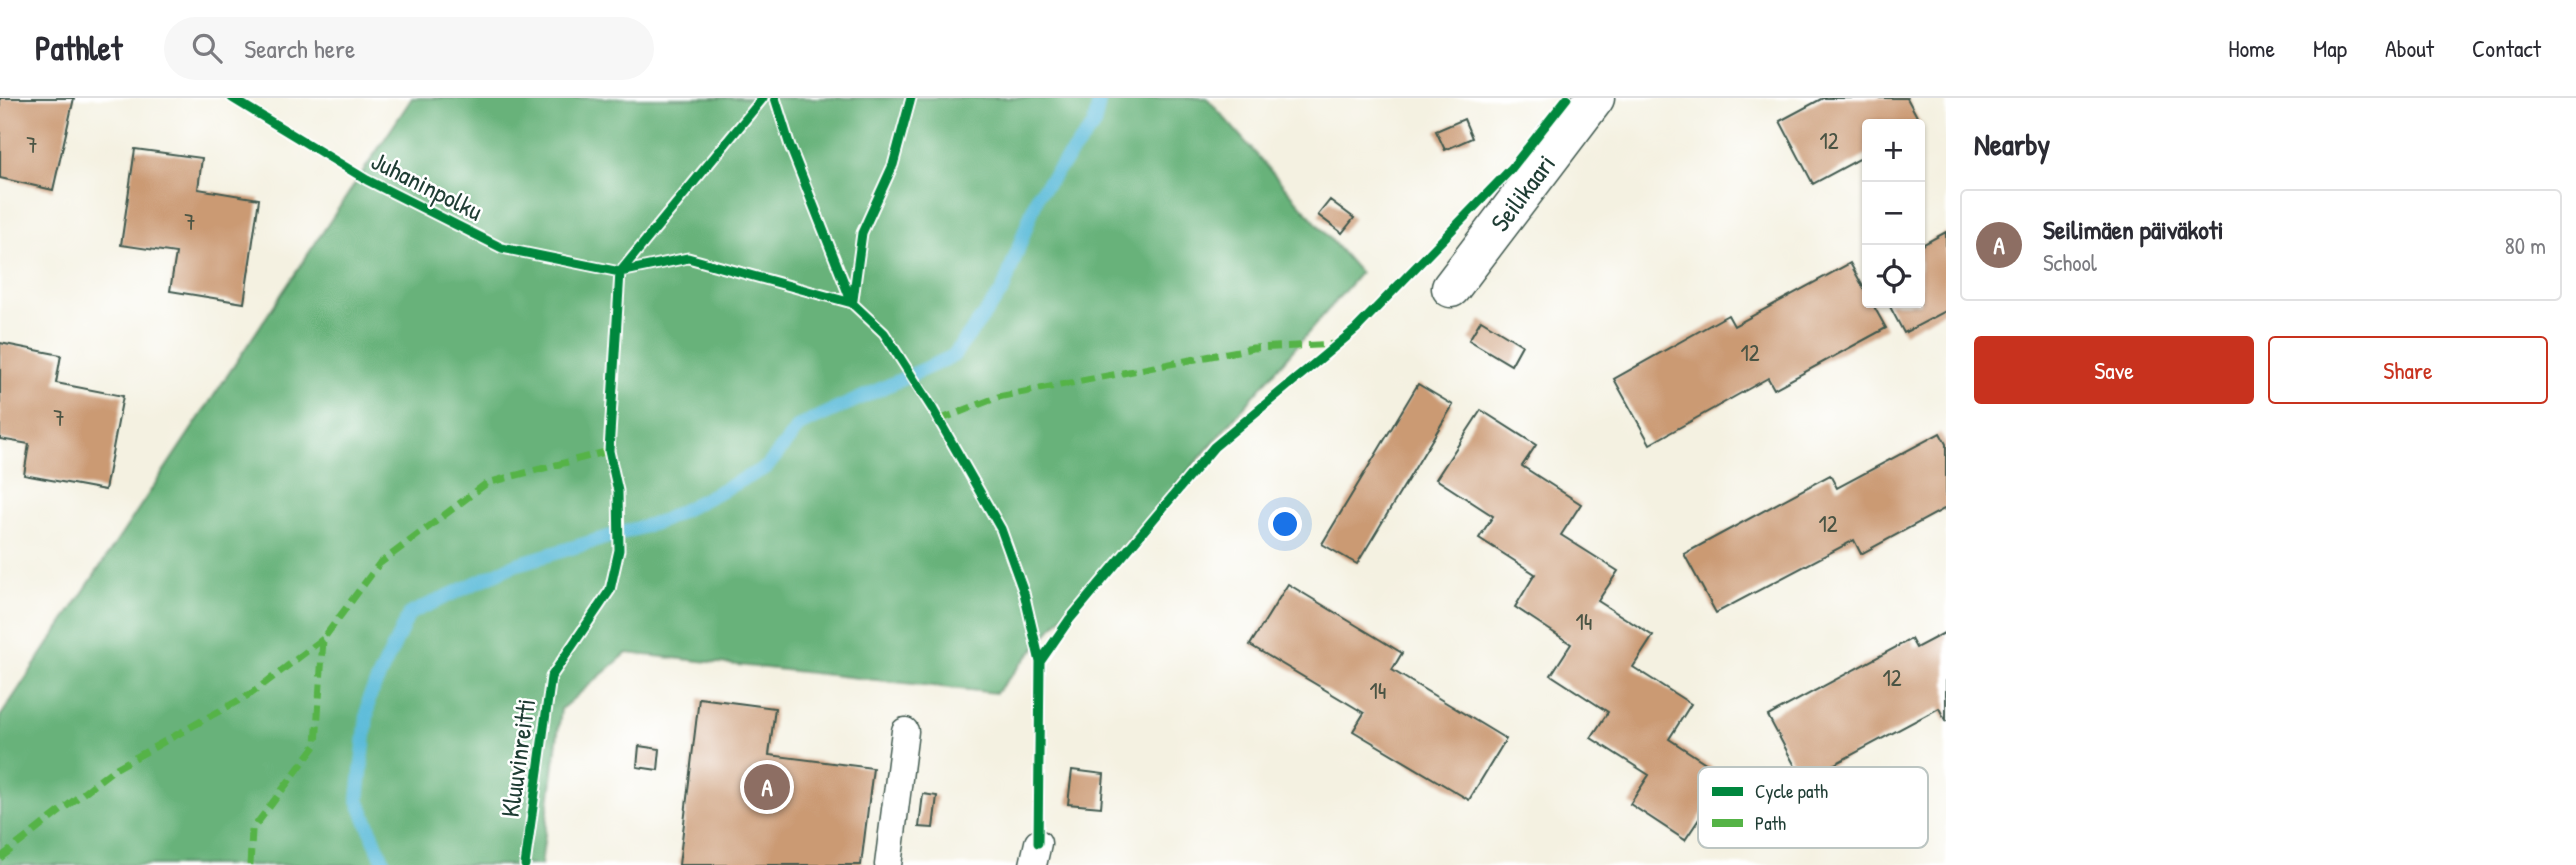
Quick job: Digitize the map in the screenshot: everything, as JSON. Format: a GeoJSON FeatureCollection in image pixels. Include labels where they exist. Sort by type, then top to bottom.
{"type":"FeatureCollection","features":[{"type":"Feature","properties":{"kind":"street","name":"Seilikaari"},"geometry":{"type":"LineString","coordinates":[[1451,288],[1595,98]]}},
{"type":"Feature","properties":{"kind":"lane"},"geometry":{"type":"LineString","coordinates":[[888,865],[905,731]]}},
{"type":"Feature","properties":{"kind":"green space"},"geometry":{"type":"Polygon","coordinates":[[[412,98],[1207,98],[1360,273],[996,693],[627,653],[561,709],[541,865],[0,865],[0,717],[412,98]]]}},
{"type":"Feature","properties":{"kind":"building"},"geometry":{"type":"Polygon","coordinates":[[[0,98],[74,98],[53,190],[0,178],[0,98]]]}},
{"type":"Feature","properties":{"kind":"building"},"geometry":{"type":"Polygon","coordinates":[[[1823,98],[1907,98],[1918,119],[1862,119],[1862,158],[1813,184],[1780,121],[1823,98]]]}},
{"type":"Feature","properties":{"kind":"building"},"geometry":{"type":"Polygon","coordinates":[[[1464,119],[1472,138],[1445,150],[1436,131],[1464,119]]]}},
{"type":"Feature","properties":{"kind":"building"},"geometry":{"type":"Polygon","coordinates":[[[135,149],[202,158],[198,189],[259,199],[244,303],[170,291],[176,253],[121,245],[135,149]]]}},
{"type":"Feature","properties":{"kind":"building"},"geometry":{"type":"Polygon","coordinates":[[[1330,200],[1354,218],[1342,233],[1318,215],[1330,200]]]}},
{"type":"Feature","properties":{"kind":"building"},"geometry":{"type":"Polygon","coordinates":[[[1946,232],[1946,311],[1904,333],[1891,308],[1925,308],[1925,243],[1946,232]]]}},
{"type":"Feature","properties":{"kind":"building"},"geometry":{"type":"Polygon","coordinates":[[[1850,263],[1862,285],[1862,308],[1875,308],[1886,328],[1774,389],[1768,378],[1650,444],[1614,379],[1728,315],[1734,326],[1850,263]]]}},
{"type":"Feature","properties":{"kind":"building"},"geometry":{"type":"Polygon","coordinates":[[[1481,320],[1522,345],[1511,365],[1469,340],[1481,320]]]}},
{"type":"Feature","properties":{"kind":"building"},"geometry":{"type":"Polygon","coordinates":[[[0,343],[61,355],[56,383],[123,396],[105,490],[24,475],[29,444],[0,439],[0,343]]]}},
{"type":"Feature","properties":{"kind":"building"},"geometry":{"type":"Polygon","coordinates":[[[1418,384],[1453,405],[1357,564],[1322,544],[1418,384]]]}},
{"type":"Feature","properties":{"kind":"building"},"geometry":{"type":"Polygon","coordinates":[[[1481,410],[1536,445],[1522,466],[1581,504],[1561,535],[1618,571],[1598,601],[1653,636],[1633,667],[1691,704],[1669,739],[1712,767],[1698,767],[1698,820],[1685,840],[1630,804],[1649,775],[1591,738],[1608,712],[1551,675],[1571,644],[1515,607],[1535,574],[1479,538],[1493,516],[1436,479],[1481,410]]]}},
{"type":"Feature","properties":{"kind":"building"},"geometry":{"type":"Polygon","coordinates":[[[1940,433],[1946,444],[1946,508],[1861,554],[1854,540],[1716,613],[1684,554],[1830,475],[1837,488],[1940,433]]]}},
{"type":"Feature","properties":{"kind":"building"},"geometry":{"type":"Polygon","coordinates":[[[1288,584],[1402,653],[1392,670],[1506,739],[1469,800],[1353,731],[1364,713],[1250,645],[1288,584]]]}},
{"type":"Feature","properties":{"kind":"building"},"geometry":{"type":"Polygon","coordinates":[[[1946,632],[1946,722],[1939,708],[1829,767],[1795,767],[1768,716],[1911,639],[1916,648],[1946,632]]]}},
{"type":"Feature","properties":{"kind":"building"},"geometry":{"type":"Polygon","coordinates":[[[699,698],[775,708],[769,755],[873,768],[861,865],[679,865],[699,698]]]}},
{"type":"Feature","properties":{"kind":"building"},"geometry":{"type":"Polygon","coordinates":[[[639,746],[660,749],[658,770],[637,767],[639,746]]]}},
{"type":"Feature","properties":{"kind":"building"},"geometry":{"type":"Polygon","coordinates":[[[1072,770],[1104,774],[1101,807],[1068,804],[1072,770]]]}},
{"type":"Feature","properties":{"kind":"building"},"geometry":{"type":"Polygon","coordinates":[[[923,794],[937,796],[933,828],[919,827],[923,794]]]}},
{"type":"Feature","properties":{"kind":"waterway"},"geometry":{"type":"LineString","coordinates":[[385,865],[358,800],[369,698],[409,614],[514,565],[662,521],[767,467],[799,426],[953,356],[1003,290],[1038,195],[1094,125],[1100,98]]}},
{"type":"Feature","properties":{"kind":"marked path"},"geometry":{"type":"LineString","coordinates":[[939,420],[998,397],[1253,348],[1338,344]]}},
{"type":"Feature","properties":{"kind":"marked path"},"geometry":{"type":"LineString","coordinates":[[250,865],[252,830],[316,745],[323,639],[379,564],[487,483],[609,451]]}},
{"type":"Feature","properties":{"kind":"marked path"},"geometry":{"type":"LineString","coordinates":[[0,858],[113,770],[252,693],[323,639]]}},
{"type":"Feature","properties":{"kind":"cycle path","name":"Juhaninpolku"},"geometry":{"type":"LineString","coordinates":[[232,98],[367,180],[502,248],[620,272],[688,258],[852,303],[884,333],[932,408],[1001,529],[1024,593],[1040,662],[1038,843]]}},
{"type":"Feature","properties":{"kind":"cycle path","name":"Kluuvinreitti"},"geometry":{"type":"LineString","coordinates":[[525,865],[551,677],[610,590],[619,550],[618,491],[609,451],[620,272],[763,98]]}},
{"type":"Feature","properties":{"kind":"cycle path"},"geometry":{"type":"LineString","coordinates":[[775,98],[790,146],[852,303]]}},
{"type":"Feature","properties":{"kind":"cycle path"},"geometry":{"type":"LineString","coordinates":[[853,300],[862,233],[893,165],[911,98]]}},
{"type":"Feature","properties":{"kind":"cycle path"},"geometry":{"type":"LineString","coordinates":[[1040,662],[1069,620],[1214,447],[1356,329],[1511,169],[1567,98]]}},
{"type":"Feature","properties":{"kind":"place","name":"Seilimäen päiväkoti"},"geometry":{"type":"Point","coordinates":[767,787]}}]}
